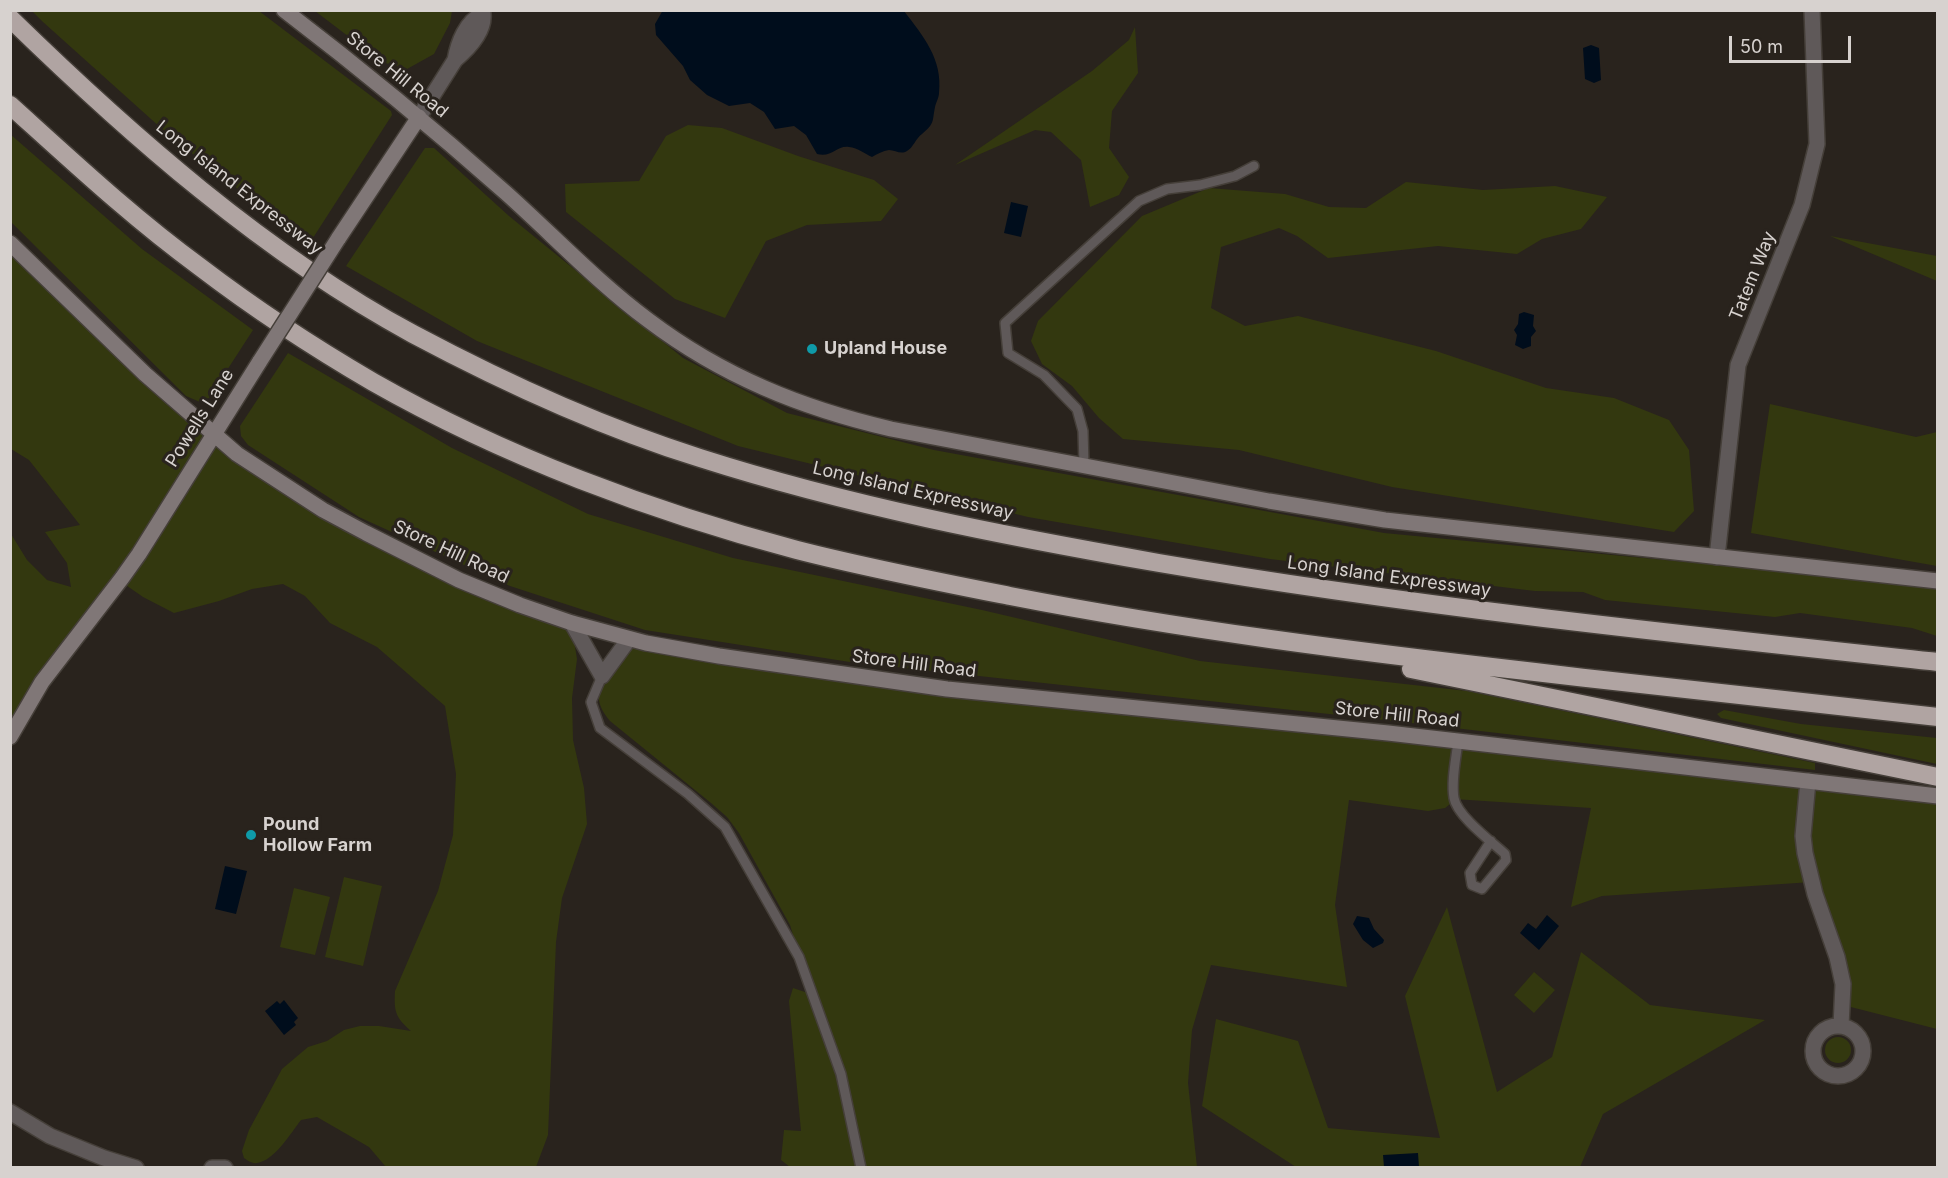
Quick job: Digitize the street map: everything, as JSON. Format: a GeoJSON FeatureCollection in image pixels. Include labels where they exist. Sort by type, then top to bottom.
{"type":"FeatureCollection","features":[{"type":"Feature","properties":{"kind":"highway","name":"Long Island Expressway"},"geometry":{"type":"LineString","coordinates":[[10,18],[142,140],[238,219],[325,280],[409,332],[497,377],[589,418],[697,457],[816,492],[954,523],[1093,551],[1250,578],[1427,605],[1938,662]]}},
{"type":"Feature","properties":{"kind":"highway"},"geometry":{"type":"LineString","coordinates":[[10,105],[99,185],[197,266],[288,330],[376,383],[468,430],[563,473],[675,514],[798,550],[938,582],[1079,610],[1229,634],[1399,657],[1938,717]]}},
{"type":"Feature","properties":{"kind":"highway"},"geometry":{"type":"LineString","coordinates":[[1229,634],[1534,693],[1938,777]]}},
{"type":"Feature","properties":{"kind":"main road","name":"Store Hill Road"},"geometry":{"type":"LineString","coordinates":[[284,10],[419,117],[638,312],[692,351],[736,376],[796,402],[858,421],[1316,510],[1385,520],[1938,581]]}},
{"type":"Feature","properties":{"kind":"main road","name":"Powells Lane"},"geometry":{"type":"LineString","coordinates":[[10,737],[42,682],[133,562],[213,433],[419,117]]}},
{"type":"Feature","properties":{"kind":"main road","name":"Store Hill Road"},"geometry":{"type":"LineString","coordinates":[[10,243],[145,374],[237,454],[323,510],[459,580],[572,623],[629,639],[719,656],[947,689],[1458,741],[1938,796]]}},
{"type":"Feature","properties":{"kind":"street","name":"Tatem Way"},"geometry":{"type":"LineString","coordinates":[[1717,557],[1738,364],[1802,205],[1817,144],[1812,10]]}},
{"type":"Feature","properties":{"kind":"street"},"geometry":{"type":"LineString","coordinates":[[419,117],[455,60],[467,50],[482,25],[484,12]]}},
{"type":"Feature","properties":{"kind":"street"},"geometry":{"type":"LineString","coordinates":[[572,623],[602,675],[629,639]]}},
{"type":"Feature","properties":{"kind":"street"},"geometry":{"type":"LineString","coordinates":[[1808,781],[1803,836],[1805,853],[1815,894],[1843,984],[1841,1026]]}},
{"type":"Feature","properties":{"kind":"street"},"geometry":{"type":"LineString","coordinates":[[10,1112],[50,1136],[104,1158],[136,1167]]}},
{"type":"Feature","properties":{"kind":"street"},"geometry":{"type":"LineString","coordinates":[[212,1167],[225,1167]]}},
{"type":"Feature","properties":{"kind":"lane"},"geometry":{"type":"LineString","coordinates":[[1084,465],[1083,431],[1077,409],[1044,375],[1008,353],[1005,323],[1139,201],[1167,189],[1200,185],[1235,176],[1254,166]]}},
{"type":"Feature","properties":{"kind":"lane"},"geometry":{"type":"LineString","coordinates":[[602,675],[591,702],[600,728],[688,794],[725,827],[799,957],[840,1074],[861,1167]]}},
{"type":"Feature","properties":{"kind":"lane"},"geometry":{"type":"LineString","coordinates":[[1458,741],[1454,801],[1461,813],[1505,854],[1506,860],[1482,889],[1472,885],[1470,873],[1491,841]]}},
{"type":"Feature","properties":{"kind":"green space"},"geometry":{"type":"Polygon","coordinates":[[[32,11],[259,11],[391,111],[392,115],[311,241],[283,224],[171,137],[32,11]]]}},
{"type":"Feature","properties":{"kind":"green space"},"geometry":{"type":"Polygon","coordinates":[[[315,11],[452,11],[450,23],[434,54],[407,69],[382,62],[315,11]]]}},
{"type":"Feature","properties":{"kind":"green space"},"geometry":{"type":"Polygon","coordinates":[[[1135,27],[1138,73],[1112,111],[1109,148],[1129,177],[1119,195],[1090,207],[1081,160],[1051,132],[1035,130],[955,165],[1092,71],[1129,40],[1135,27]]]}},
{"type":"Feature","properties":{"kind":"green space"},"geometry":{"type":"Polygon","coordinates":[[[688,125],[722,128],[798,156],[874,180],[898,199],[881,221],[807,225],[766,241],[725,318],[675,299],[566,212],[565,184],[639,181],[666,136],[688,125]]]}},
{"type":"Feature","properties":{"kind":"green space"},"geometry":{"type":"Polygon","coordinates":[[[10,134],[142,249],[253,330],[209,398],[200,402],[186,396],[11,222],[10,134]]]}},
{"type":"Feature","properties":{"kind":"green space"},"geometry":{"type":"Polygon","coordinates":[[[425,148],[434,148],[509,216],[683,358],[787,413],[934,450],[1384,533],[1937,589],[1937,636],[1912,628],[1800,613],[1775,617],[1605,600],[1583,592],[1535,591],[1270,559],[1028,517],[738,446],[477,341],[346,266],[425,148]]]}},
{"type":"Feature","properties":{"kind":"green space"},"geometry":{"type":"Polygon","coordinates":[[[1406,182],[1483,190],[1555,186],[1607,197],[1581,229],[1542,239],[1517,254],[1438,246],[1328,258],[1297,236],[1279,228],[1221,247],[1211,308],[1245,326],[1298,316],[1436,351],[1546,388],[1614,398],[1669,420],[1689,450],[1694,511],[1674,532],[1392,487],[1239,450],[1123,439],[1099,418],[1072,386],[1042,364],[1031,341],[1038,321],[1142,216],[1209,188],[1285,194],[1329,207],[1366,208],[1406,182]]]}},
{"type":"Feature","properties":{"kind":"green space"},"geometry":{"type":"Polygon","coordinates":[[[1830,236],[1937,256],[1937,281],[1830,236]]]}},
{"type":"Feature","properties":{"kind":"green space"},"geometry":{"type":"Polygon","coordinates":[[[11,243],[145,374],[290,490],[572,628],[577,659],[572,698],[573,740],[584,788],[587,824],[562,898],[556,942],[548,1135],[536,1167],[386,1167],[369,1147],[317,1117],[301,1120],[282,1146],[263,1161],[253,1163],[244,1158],[242,1151],[249,1130],[282,1069],[308,1047],[327,1041],[344,1030],[360,1026],[379,1026],[411,1031],[397,1013],[395,991],[438,891],[453,835],[456,774],[445,706],[377,647],[330,623],[305,596],[283,584],[252,589],[174,613],[143,597],[120,581],[11,737],[11,534],[27,560],[47,580],[71,587],[67,563],[45,532],[80,525],[29,460],[11,449],[11,243]]]}},
{"type":"Feature","properties":{"kind":"green space"},"geometry":{"type":"Polygon","coordinates":[[[288,353],[452,448],[588,514],[733,558],[982,610],[1200,661],[1467,691],[1815,763],[1815,770],[1403,722],[850,662],[645,630],[510,586],[359,517],[248,445],[241,436],[240,426],[288,353]]]}},
{"type":"Feature","properties":{"kind":"green space"},"geometry":{"type":"Polygon","coordinates":[[[1770,404],[1916,437],[1937,432],[1937,566],[1751,533],[1770,404]]]}},
{"type":"Feature","properties":{"kind":"green space"},"geometry":{"type":"Polygon","coordinates":[[[629,639],[719,656],[1937,796],[1937,1029],[1843,1005],[1812,882],[1602,896],[1571,907],[1591,808],[1454,799],[1445,808],[1428,811],[1349,800],[1335,905],[1347,987],[1211,965],[1192,1030],[1188,1083],[1197,1167],[790,1167],[781,1160],[784,1130],[801,1131],[789,1001],[793,988],[811,994],[790,925],[739,833],[727,817],[610,721],[600,706],[599,694],[602,686],[629,639]]]}},
{"type":"Feature","properties":{"kind":"green space"},"geometry":{"type":"Polygon","coordinates":[[[1724,710],[1801,724],[1937,738],[1937,764],[1721,718],[1717,714],[1724,710]]]}},
{"type":"Feature","properties":{"kind":"green space"},"geometry":{"type":"Polygon","coordinates":[[[344,877],[382,886],[363,966],[325,957],[344,877]]]}},
{"type":"Feature","properties":{"kind":"green space"},"geometry":{"type":"Polygon","coordinates":[[[294,888],[330,897],[315,955],[280,947],[294,888]]]}},
{"type":"Feature","properties":{"kind":"green space"},"geometry":{"type":"Polygon","coordinates":[[[1447,907],[1497,1092],[1552,1057],[1581,952],[1650,1005],[1765,1020],[1603,1114],[1580,1167],[1296,1167],[1202,1106],[1216,1019],[1298,1041],[1328,1128],[1440,1138],[1405,996],[1447,907]]]}},
{"type":"Feature","properties":{"kind":"green space"},"geometry":{"type":"Polygon","coordinates":[[[1534,972],[1555,990],[1534,1013],[1514,995],[1534,972]]]}},
{"type":"Feature","properties":{"kind":"green space"},"geometry":{"type":"Polygon","coordinates":[[[1838,1037],[1847,1041],[1851,1050],[1847,1059],[1838,1063],[1829,1059],[1825,1050],[1829,1041],[1838,1037]]]}},
{"type":"Feature","properties":{"kind":"water"},"geometry":{"type":"Polygon","coordinates":[[[663,10],[904,11],[930,49],[938,69],[939,95],[932,122],[905,152],[889,150],[872,157],[845,147],[827,154],[817,154],[806,135],[794,126],[775,129],[764,112],[750,103],[729,106],[707,95],[690,80],[683,66],[656,35],[655,24],[663,10]]]}},
{"type":"Feature","properties":{"kind":"water"},"geometry":{"type":"Polygon","coordinates":[[[1591,45],[1599,48],[1601,80],[1594,83],[1585,79],[1583,48],[1591,45]]]}},
{"type":"Feature","properties":{"kind":"water"},"geometry":{"type":"Polygon","coordinates":[[[1011,202],[1028,206],[1021,237],[1004,233],[1011,202]]]}},
{"type":"Feature","properties":{"kind":"water"},"geometry":{"type":"Polygon","coordinates":[[[1524,312],[1534,315],[1533,326],[1536,331],[1531,337],[1531,346],[1523,349],[1515,345],[1517,335],[1514,330],[1518,324],[1519,314],[1524,312]]]}},
{"type":"Feature","properties":{"kind":"water"},"geometry":{"type":"Polygon","coordinates":[[[225,866],[247,871],[236,914],[215,909],[225,866]]]}},
{"type":"Feature","properties":{"kind":"water"},"geometry":{"type":"Polygon","coordinates":[[[1547,915],[1559,926],[1539,950],[1520,933],[1528,923],[1536,929],[1547,915]]]}},
{"type":"Feature","properties":{"kind":"water"},"geometry":{"type":"Polygon","coordinates":[[[1357,916],[1369,918],[1374,929],[1384,940],[1383,943],[1373,948],[1363,940],[1353,924],[1357,916]]]}},
{"type":"Feature","properties":{"kind":"water"},"geometry":{"type":"Polygon","coordinates":[[[284,1000],[298,1018],[294,1022],[296,1025],[284,1035],[265,1011],[277,1001],[280,1004],[284,1000]]]}},
{"type":"Feature","properties":{"kind":"water"},"geometry":{"type":"Polygon","coordinates":[[[1418,1153],[1419,1167],[1384,1167],[1383,1155],[1418,1153]]]}},
{"type":"Feature","properties":{"kind":"place","name":"Upland House"},"geometry":{"type":"Point","coordinates":[812,349]}},
{"type":"Feature","properties":{"kind":"place","name":"Pound Hollow Farm"},"geometry":{"type":"Point","coordinates":[251,835]}}]}
